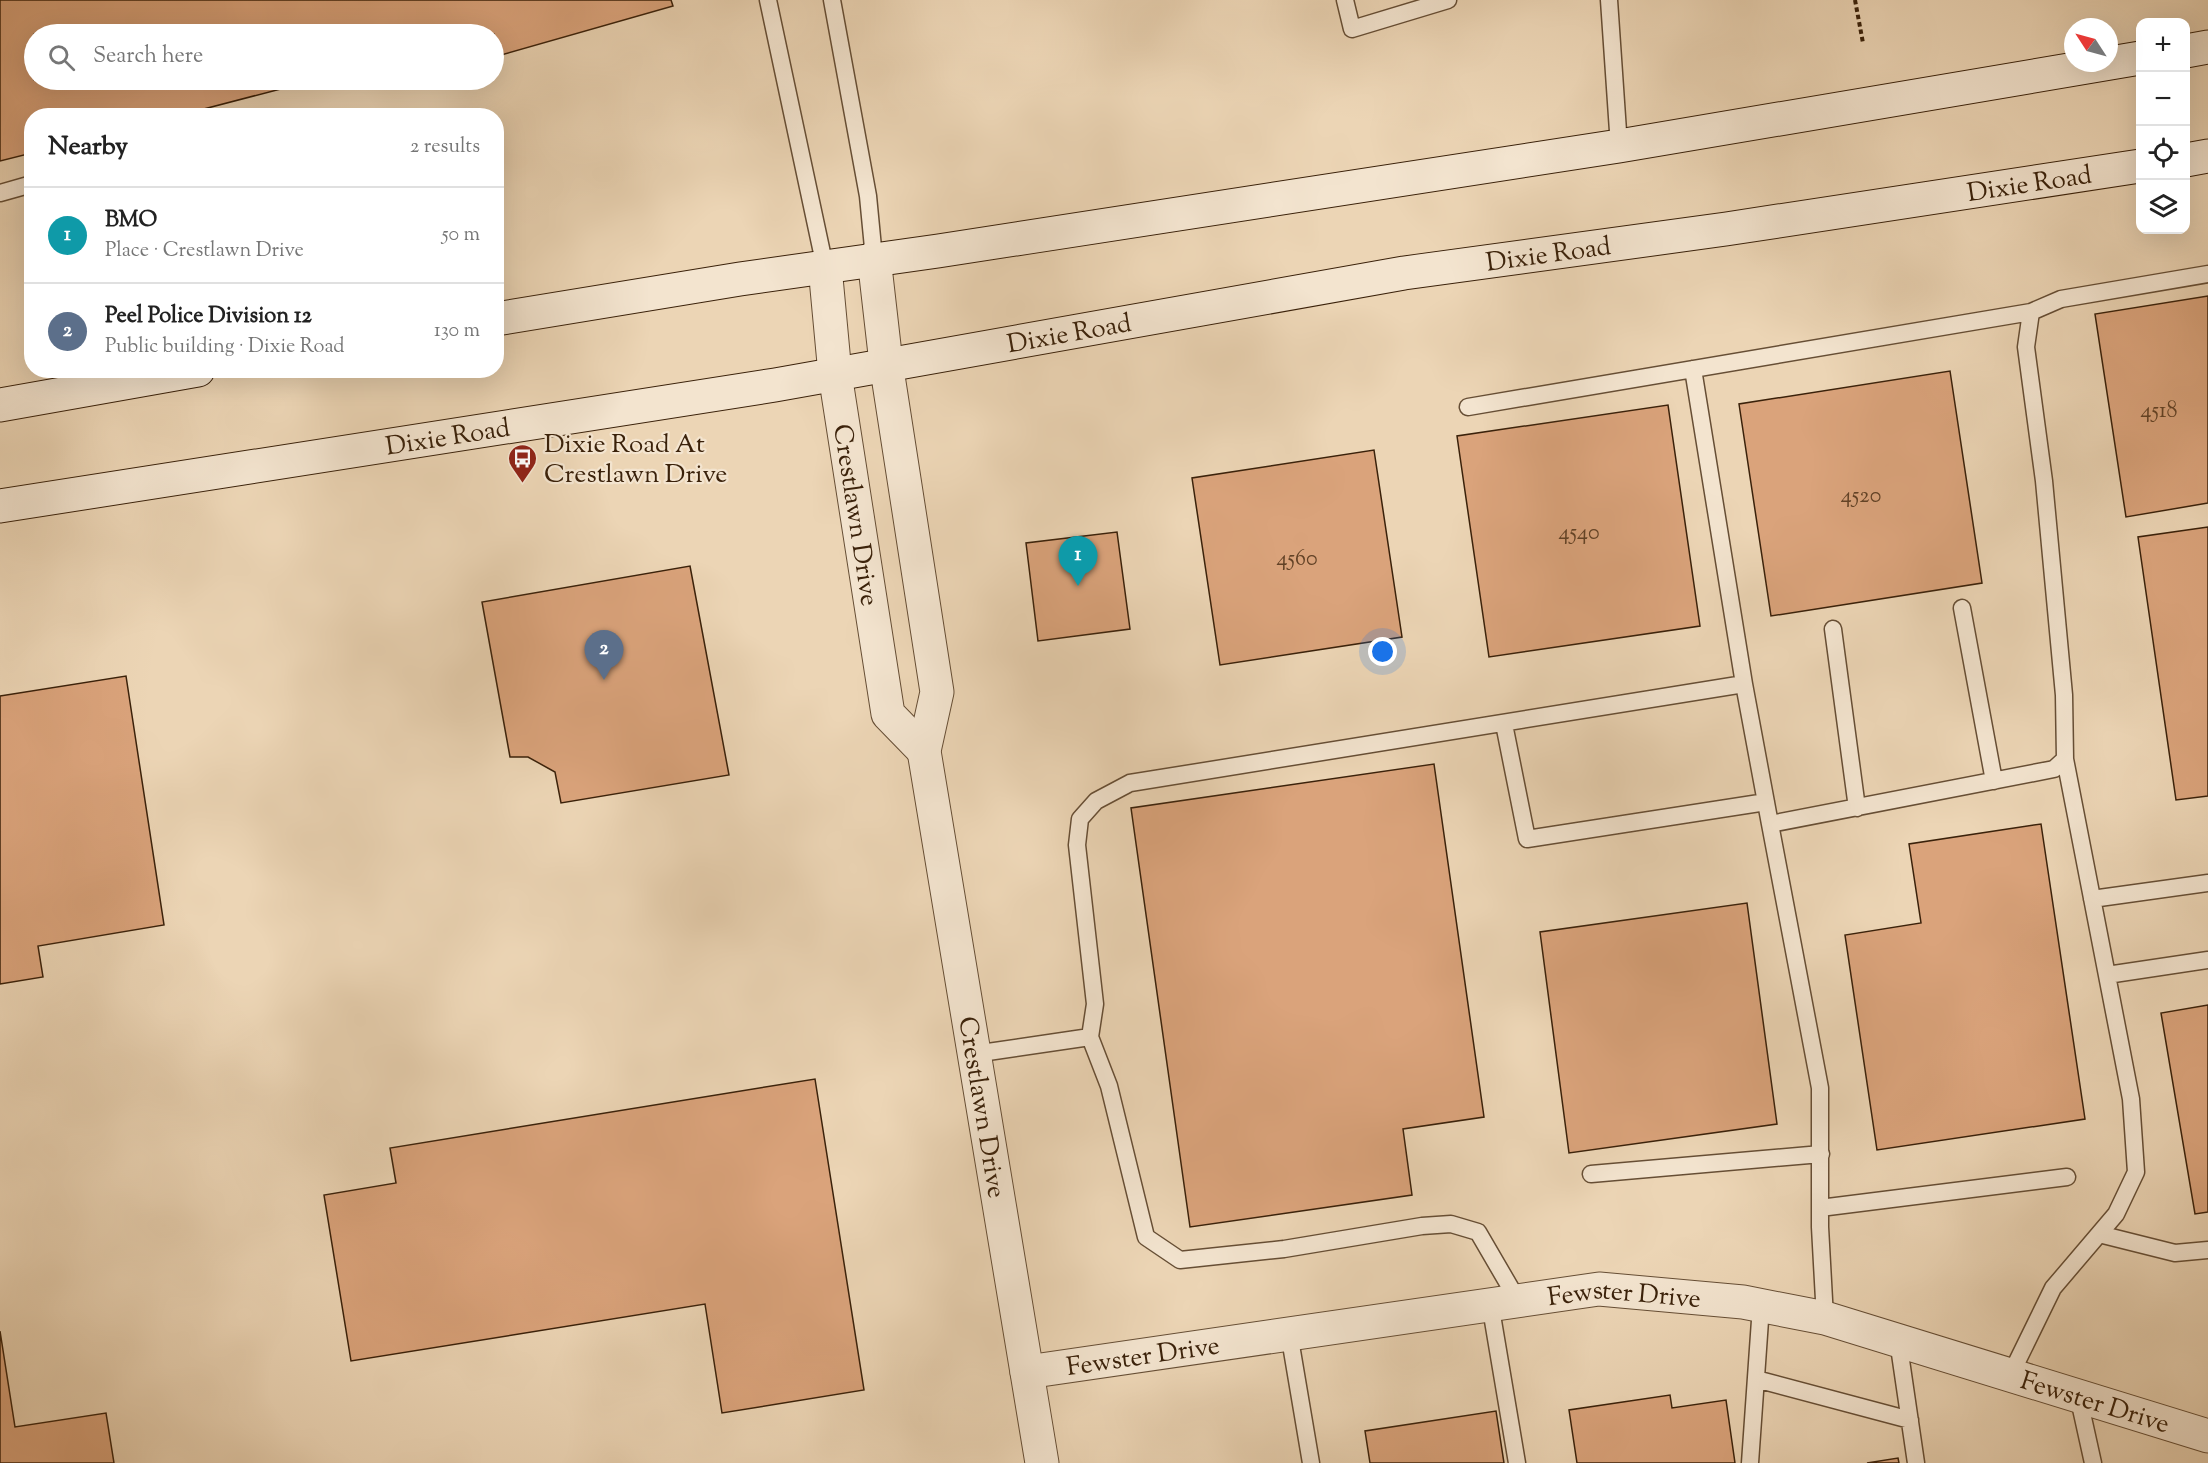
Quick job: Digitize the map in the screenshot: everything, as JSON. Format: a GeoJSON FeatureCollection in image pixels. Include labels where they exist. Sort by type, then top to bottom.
{"type":"FeatureCollection","features":[{"type":"Feature","properties":{"kind":"main road"},"geometry":{"type":"LineString","coordinates":[[2190,50],[2208,47]]}},
{"type":"Feature","properties":{"kind":"main road"},"geometry":{"type":"LineString","coordinates":[[504,319],[874,258],[938,251],[1619,146],[2136,59]]}},
{"type":"Feature","properties":{"kind":"main road"},"geometry":{"type":"LineString","coordinates":[[2190,158],[2208,156]]}},
{"type":"Feature","properties":{"kind":"main road","name":"Dixie Road"},"geometry":{"type":"LineString","coordinates":[[0,506],[835,374],[886,363],[1404,273],[1726,229],[2136,167]]}},
{"type":"Feature","properties":{"kind":"main road","name":"Crestlawn Drive"},"geometry":{"type":"LineString","coordinates":[[874,258],[886,363],[937,692],[924,751],[1042,1463]]}},
{"type":"Feature","properties":{"kind":"main road","name":"Crestlawn Drive"},"geometry":{"type":"LineString","coordinates":[[825,267],[835,374],[888,714],[924,751]]}},
{"type":"Feature","properties":{"kind":"main road"},"geometry":{"type":"LineString","coordinates":[[0,405],[153,378]]}},
{"type":"Feature","properties":{"kind":"main road","name":"Fewster Drive"},"geometry":{"type":"LineString","coordinates":[[1027,1372],[1503,1301],[1599,1289],[1743,1302],[1825,1318],[2208,1436]]}},
{"type":"Feature","properties":{"kind":"lane"},"geometry":{"type":"LineString","coordinates":[[768,0],[825,267]]}},
{"type":"Feature","properties":{"kind":"lane"},"geometry":{"type":"LineString","coordinates":[[832,0],[867,196],[874,258]]}},
{"type":"Feature","properties":{"kind":"lane"},"geometry":{"type":"LineString","coordinates":[[1345,0],[1352,29],[1408,6],[1448,0]]}},
{"type":"Feature","properties":{"kind":"lane"},"geometry":{"type":"LineString","coordinates":[[1609,0],[1619,146]]}},
{"type":"Feature","properties":{"kind":"lane"},"geometry":{"type":"LineString","coordinates":[[0,193],[24,186]]}},
{"type":"Feature","properties":{"kind":"lane"},"geometry":{"type":"LineString","coordinates":[[1468,407],[2031,312],[2061,299],[2208,274]]}},
{"type":"Feature","properties":{"kind":"lane"},"geometry":{"type":"LineString","coordinates":[[2011,1374],[2053,1288],[2116,1214],[2136,1172],[2131,1099],[2065,759],[2063,683],[2044,481],[2026,347],[2031,312]]}},
{"type":"Feature","properties":{"kind":"lane"},"geometry":{"type":"LineString","coordinates":[[1693,369],[1744,684],[1821,1088],[1820,1208],[1825,1318]]}},
{"type":"Feature","properties":{"kind":"lane"},"geometry":{"type":"LineString","coordinates":[[1962,608],[1994,782]]}},
{"type":"Feature","properties":{"kind":"lane"},"geometry":{"type":"LineString","coordinates":[[1833,629],[1857,808]]}},
{"type":"Feature","properties":{"kind":"lane"},"geometry":{"type":"LineString","coordinates":[[1517,1463],[1503,1301],[1478,1232],[1451,1224],[1422,1226],[1284,1249],[1180,1260],[1146,1237],[1109,1086],[1090,1037],[1095,1004],[1077,845],[1080,819],[1096,801],[1130,783],[1744,684]]}},
{"type":"Feature","properties":{"kind":"lane"},"geometry":{"type":"LineString","coordinates":[[1504,724],[1527,839],[1766,802]]}},
{"type":"Feature","properties":{"kind":"lane"},"geometry":{"type":"LineString","coordinates":[[1770,824],[2054,769],[2065,759]]}},
{"type":"Feature","properties":{"kind":"lane"},"geometry":{"type":"LineString","coordinates":[[2092,899],[2208,883]]}},
{"type":"Feature","properties":{"kind":"lane"},"geometry":{"type":"LineString","coordinates":[[2107,975],[2208,960]]}},
{"type":"Feature","properties":{"kind":"lane"},"geometry":{"type":"LineString","coordinates":[[974,1054],[1090,1037]]}},
{"type":"Feature","properties":{"kind":"lane"},"geometry":{"type":"LineString","coordinates":[[1590,1174],[1821,1154]]}},
{"type":"Feature","properties":{"kind":"lane"},"geometry":{"type":"LineString","coordinates":[[1820,1208],[2067,1178]]}},
{"type":"Feature","properties":{"kind":"lane"},"geometry":{"type":"LineString","coordinates":[[2099,1234],[2175,1253],[2208,1250]]}},
{"type":"Feature","properties":{"kind":"lane"},"geometry":{"type":"LineString","coordinates":[[1750,1463],[1761,1306]]}},
{"type":"Feature","properties":{"kind":"lane"},"geometry":{"type":"LineString","coordinates":[[1289,1333],[1311,1463]]}},
{"type":"Feature","properties":{"kind":"lane"},"geometry":{"type":"LineString","coordinates":[[1898,1340],[1916,1463]]}},
{"type":"Feature","properties":{"kind":"lane"},"geometry":{"type":"LineString","coordinates":[[1756,1379],[1910,1420]]}},
{"type":"Feature","properties":{"kind":"lane"},"geometry":{"type":"LineString","coordinates":[[2078,1395],[2093,1463]]}},
{"type":"Feature","properties":{"kind":"path"},"geometry":{"type":"LineString","coordinates":[[1855,0],[1863,43]]}},
{"type":"Feature","properties":{"kind":"building"},"geometry":{"type":"Polygon","coordinates":[[[0,0],[671,0],[673,6],[504,54],[504,24],[24,24],[24,90],[277,90],[208,108],[24,108],[24,155],[0,161],[0,0]]]}},
{"type":"Feature","properties":{"kind":"building"},"geometry":{"type":"Polygon","coordinates":[[[2208,296],[2208,503],[2126,517],[2095,314],[2208,296]]]}},
{"type":"Feature","properties":{"kind":"building"},"geometry":{"type":"Polygon","coordinates":[[[1950,371],[1982,583],[1771,616],[1739,404],[1950,371]]]}},
{"type":"Feature","properties":{"kind":"building"},"geometry":{"type":"Polygon","coordinates":[[[1668,405],[1700,626],[1489,657],[1457,436],[1668,405]]]}},
{"type":"Feature","properties":{"kind":"building"},"geometry":{"type":"Polygon","coordinates":[[[1374,450],[1402,637],[1220,665],[1192,478],[1374,450]]]}},
{"type":"Feature","properties":{"kind":"building"},"geometry":{"type":"Polygon","coordinates":[[[2208,527],[2208,796],[2176,800],[2138,537],[2208,527]]]}},
{"type":"Feature","properties":{"kind":"building"},"geometry":{"type":"Polygon","coordinates":[[[1117,532],[1130,629],[1038,641],[1026,543],[1117,532]]]}},
{"type":"Feature","properties":{"kind":"building"},"geometry":{"type":"Polygon","coordinates":[[[690,566],[729,775],[561,803],[555,772],[528,757],[510,757],[482,602],[690,566]]]}},
{"type":"Feature","properties":{"kind":"building"},"geometry":{"type":"Polygon","coordinates":[[[126,676],[164,925],[38,946],[43,977],[0,984],[0,696],[126,676]]]}},
{"type":"Feature","properties":{"kind":"building"},"geometry":{"type":"Polygon","coordinates":[[[1434,764],[1484,1117],[1403,1129],[1412,1195],[1190,1227],[1131,808],[1434,764]]]}},
{"type":"Feature","properties":{"kind":"building"},"geometry":{"type":"Polygon","coordinates":[[[2041,824],[2085,1119],[1877,1150],[1845,935],[1921,923],[1909,844],[2041,824]]]}},
{"type":"Feature","properties":{"kind":"building"},"geometry":{"type":"Polygon","coordinates":[[[1747,903],[1777,1124],[1569,1153],[1540,932],[1747,903]]]}},
{"type":"Feature","properties":{"kind":"building"},"geometry":{"type":"Polygon","coordinates":[[[2208,1005],[2208,1212],[2195,1214],[2161,1013],[2208,1005]]]}},
{"type":"Feature","properties":{"kind":"building"},"geometry":{"type":"Polygon","coordinates":[[[815,1079],[864,1390],[722,1413],[705,1304],[351,1361],[324,1195],[396,1183],[390,1148],[815,1079]]]}},
{"type":"Feature","properties":{"kind":"building"},"geometry":{"type":"Polygon","coordinates":[[[0,1331],[15,1427],[106,1413],[114,1463],[0,1463],[0,1331]]]}},
{"type":"Feature","properties":{"kind":"building"},"geometry":{"type":"Polygon","coordinates":[[[1670,1395],[1672,1408],[1726,1400],[1735,1463],[1577,1463],[1569,1410],[1670,1395]]]}},
{"type":"Feature","properties":{"kind":"building"},"geometry":{"type":"Polygon","coordinates":[[[1496,1411],[1504,1463],[1370,1463],[1365,1431],[1496,1411]]]}},
{"type":"Feature","properties":{"kind":"building"},"geometry":{"type":"Polygon","coordinates":[[[1898,1458],[1899,1463],[1867,1463],[1898,1458]]]}},
{"type":"Feature","properties":{"kind":"place","name":"Dixie Road At Crestlawn Drive"},"geometry":{"type":"Point","coordinates":[523,484]}},
{"type":"Feature","properties":{"kind":"place","name":"BMO"},"geometry":{"type":"Point","coordinates":[1078,586]}},
{"type":"Feature","properties":{"kind":"place","name":"Peel Police Division 12"},"geometry":{"type":"Point","coordinates":[604,680]}}]}
